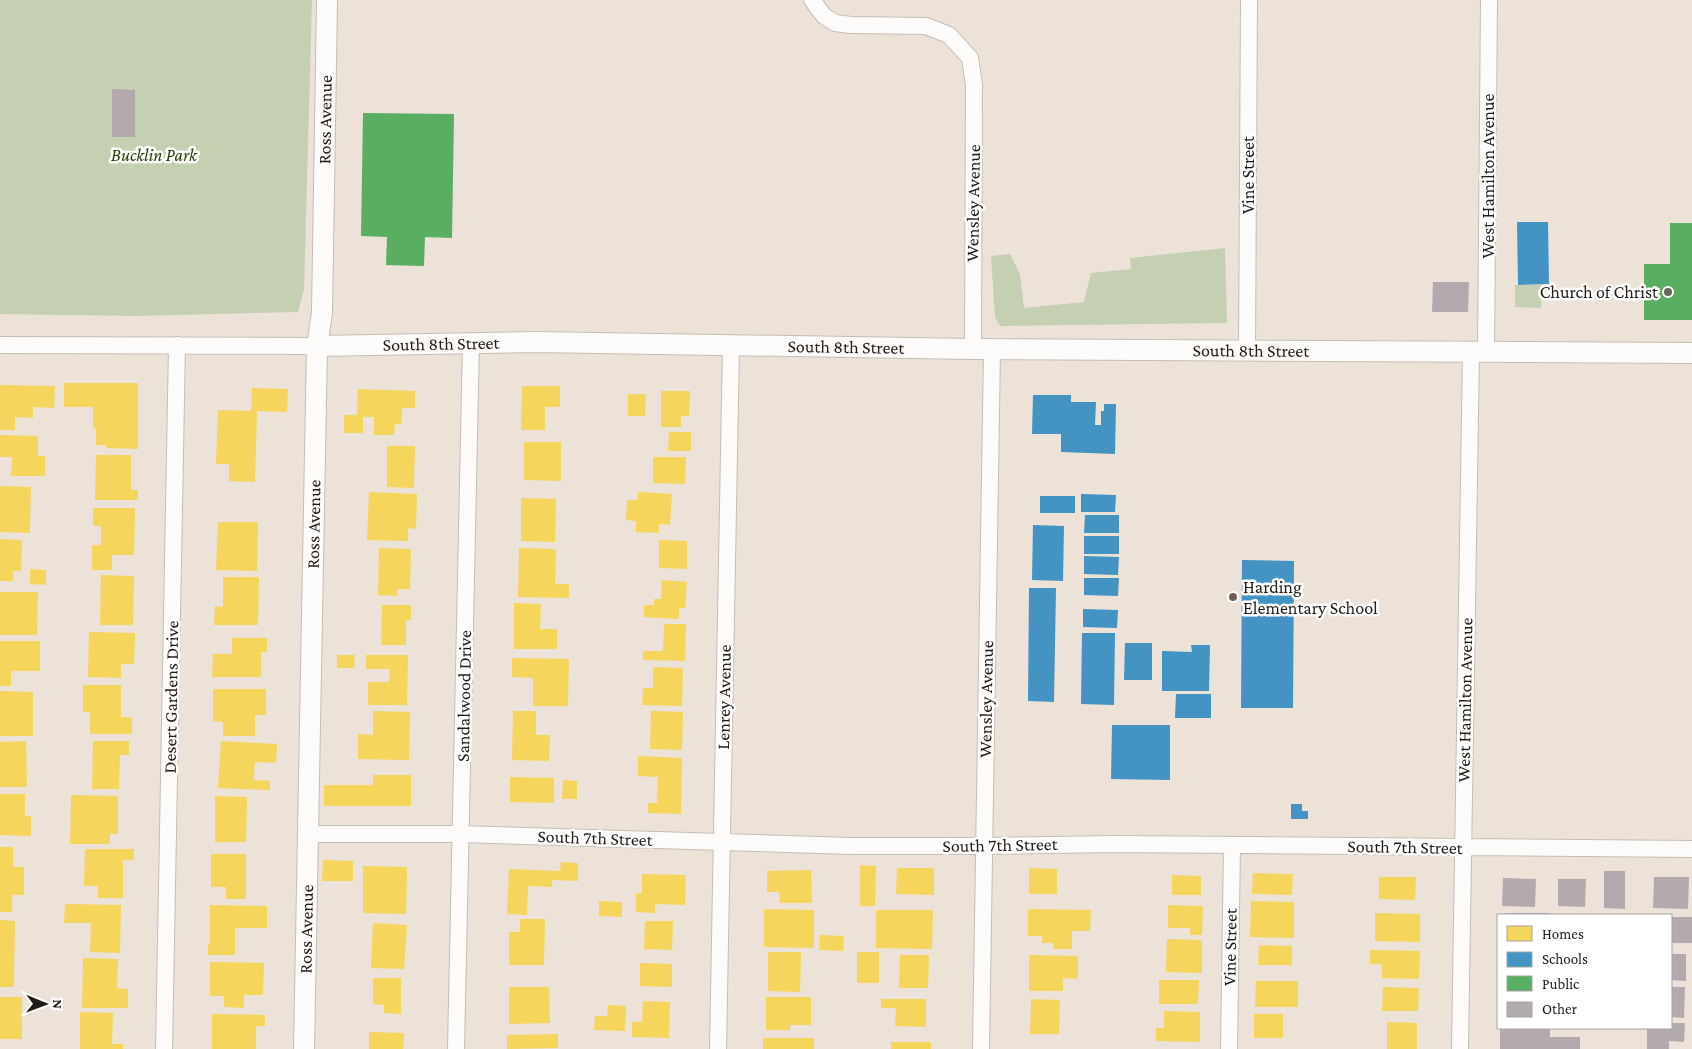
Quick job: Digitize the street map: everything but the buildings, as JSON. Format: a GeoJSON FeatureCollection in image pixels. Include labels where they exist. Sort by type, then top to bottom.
{"type":"FeatureCollection","features":[{"type":"Feature","properties":{"kind":"street","name":"Ross Avenue"},"geometry":{"type":"LineString","coordinates":[[304,1049],[317,346],[322,313],[326,0]]}},
{"type":"Feature","properties":{"kind":"street","name":"Vine Street"},"geometry":{"type":"LineString","coordinates":[[1247,351],[1249,0]]}},
{"type":"Feature","properties":{"kind":"street","name":"West Hamilton Avenue"},"geometry":{"type":"LineString","coordinates":[[1460,1049],[1463,848],[1489,0]]}},
{"type":"Feature","properties":{"kind":"street","name":"Wensley Avenue"},"geometry":{"type":"LineString","coordinates":[[814,3],[824,16],[834,23],[851,26],[926,26],[949,35],[970,58],[974,85],[982,349],[983,846],[981,1049]]}},
{"type":"Feature","properties":{"kind":"street","name":"South 8th Street"},"geometry":{"type":"LineString","coordinates":[[0,345],[317,346],[471,342],[982,349],[1692,353]]}},
{"type":"Feature","properties":{"kind":"street","name":"Sandalwood Drive"},"geometry":{"type":"LineString","coordinates":[[456,1049],[471,342]]}},
{"type":"Feature","properties":{"kind":"street","name":"Desert Gardens Drive"},"geometry":{"type":"LineString","coordinates":[[164,1049],[177,345]]}},
{"type":"Feature","properties":{"kind":"street","name":"Lenrey Avenue"},"geometry":{"type":"LineString","coordinates":[[718,1049],[730,345]]}},
{"type":"Feature","properties":{"kind":"street","name":"South 7th Street"},"geometry":{"type":"LineString","coordinates":[[308,834],[461,834],[852,846],[1115,844],[1692,850]]}},
{"type":"Feature","properties":{"kind":"street","name":"Vine Street"},"geometry":{"type":"LineString","coordinates":[[1229,1049],[1232,845]]}},
{"type":"Feature","properties":{"kind":"green space","name":"Bucklin Park"},"geometry":{"type":"Polygon","coordinates":[[[0,0],[312,0],[304,290],[298,312],[133,316],[0,314],[0,0]]]}},
{"type":"Feature","properties":{"kind":"green space"},"geometry":{"type":"Polygon","coordinates":[[[1225,248],[1227,323],[1000,326],[995,317],[991,256],[1010,254],[1020,274],[1024,308],[1084,302],[1091,273],[1131,269],[1130,258],[1225,248]]]}},
{"type":"Feature","properties":{"kind":"green space"},"geometry":{"type":"Polygon","coordinates":[[[1515,285],[1541,285],[1541,308],[1515,307],[1515,285]]]}},
{"type":"Feature","properties":{"kind":"place","name":"Church of Christ"},"geometry":{"type":"Point","coordinates":[1668,292]}},
{"type":"Feature","properties":{"kind":"place","name":"Harding Elementary School"},"geometry":{"type":"Point","coordinates":[1233,597]}}]}
